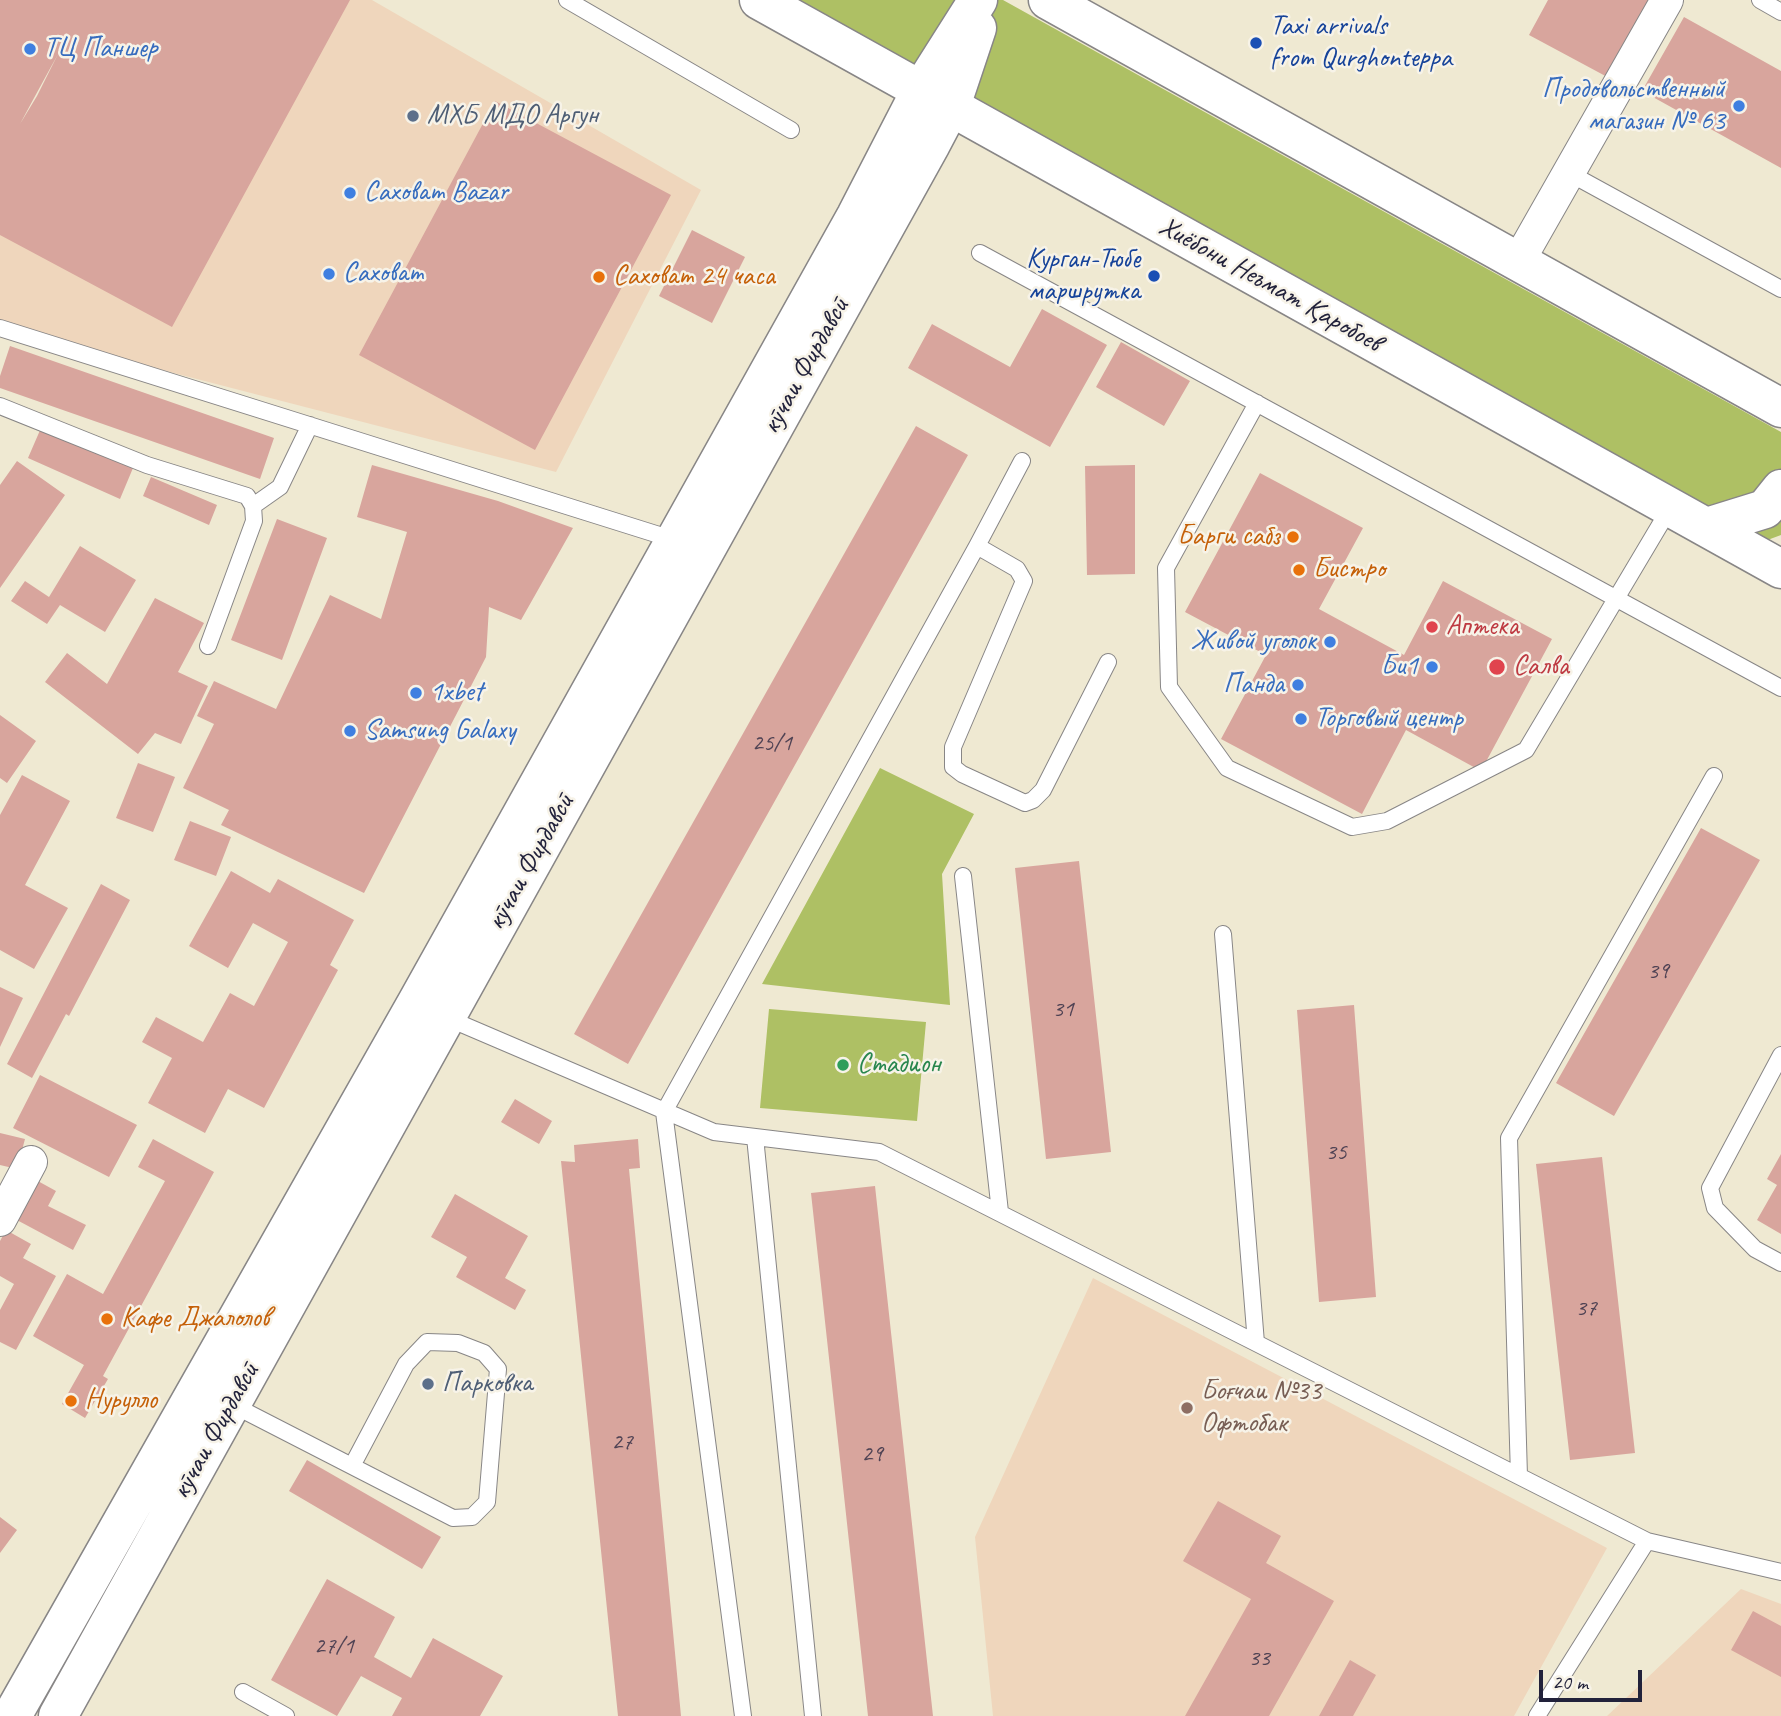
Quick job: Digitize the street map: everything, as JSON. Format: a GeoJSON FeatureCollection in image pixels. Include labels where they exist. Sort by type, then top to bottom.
{"type":"FeatureCollection","features":[{"type":"Feature","properties":{"kind":"main road","name":"Хиёбони Неъмат Қаробоев"},"geometry":{"type":"LineString","coordinates":[[759,0],[1781,569]]}},
{"type":"Feature","properties":{"kind":"main road"},"geometry":{"type":"LineString","coordinates":[[936,98],[978,0]]}},
{"type":"Feature","properties":{"kind":"main road","name":"кӯчаи Фирдавсӣ"},"geometry":{"type":"LineString","coordinates":[[10,1704],[431,1010],[936,98],[987,0]]}},
{"type":"Feature","properties":{"kind":"main road"},"geometry":{"type":"LineString","coordinates":[[1048,0],[1781,408]]}},
{"type":"Feature","properties":{"kind":"main road","name":"кӯчаи Фирдавсӣ"},"geometry":{"type":"LineString","coordinates":[[58,1716],[231,1404],[431,1010],[676,540],[856,216],[936,98]]}},
{"type":"Feature","properties":{"kind":"main road"},"geometry":{"type":"LineString","coordinates":[[1707,527],[1765,509],[1781,489]]}},
{"type":"Feature","properties":{"kind":"street"},"geometry":{"type":"LineString","coordinates":[[1518,262],[1667,0]]}},
{"type":"Feature","properties":{"kind":"street"},"geometry":{"type":"LineString","coordinates":[[0,1220],[31,1162]]}},
{"type":"Feature","properties":{"kind":"lane"},"geometry":{"type":"LineString","coordinates":[[568,0],[791,130]]}},
{"type":"Feature","properties":{"kind":"lane"},"geometry":{"type":"LineString","coordinates":[[1760,0],[1781,12]]}},
{"type":"Feature","properties":{"kind":"lane"},"geometry":{"type":"LineString","coordinates":[[1569,173],[1781,289]]}},
{"type":"Feature","properties":{"kind":"lane"},"geometry":{"type":"LineString","coordinates":[[980,253],[1781,688]]}},
{"type":"Feature","properties":{"kind":"lane"},"geometry":{"type":"LineString","coordinates":[[0,328],[676,540]]}},
{"type":"Feature","properties":{"kind":"lane"},"geometry":{"type":"LineString","coordinates":[[1257,403],[1166,568],[1169,687],[1227,768],[1352,827],[1387,821],[1526,750],[1670,508]]}},
{"type":"Feature","properties":{"kind":"lane"},"geometry":{"type":"LineString","coordinates":[[0,406],[147,465],[247,496],[253,506],[254,521],[208,646]]}},
{"type":"Feature","properties":{"kind":"lane"},"geometry":{"type":"LineString","coordinates":[[253,506],[280,488],[310,425]]}},
{"type":"Feature","properties":{"kind":"lane"},"geometry":{"type":"LineString","coordinates":[[743,1716],[664,1112],[978,546],[1022,461]]}},
{"type":"Feature","properties":{"kind":"lane"},"geometry":{"type":"LineString","coordinates":[[978,546],[1017,569],[1024,581],[953,747],[953,767],[962,775],[1024,803],[1033,800],[1043,790],[1108,662]]}},
{"type":"Feature","properties":{"kind":"lane"},"geometry":{"type":"LineString","coordinates":[[1519,1476],[1509,1138],[1714,776]]}},
{"type":"Feature","properties":{"kind":"lane"},"geometry":{"type":"LineString","coordinates":[[963,876],[1000,1212]]}},
{"type":"Feature","properties":{"kind":"lane"},"geometry":{"type":"LineString","coordinates":[[1223,934],[1256,1343]]}},
{"type":"Feature","properties":{"kind":"lane"},"geometry":{"type":"LineString","coordinates":[[431,1010],[714,1132],[879,1153],[1647,1541],[1781,1572]]}},
{"type":"Feature","properties":{"kind":"lane"},"geometry":{"type":"LineString","coordinates":[[1781,1055],[1710,1188],[1715,1208],[1755,1249],[1781,1263]]}},
{"type":"Feature","properties":{"kind":"lane"},"geometry":{"type":"LineString","coordinates":[[755,1138],[813,1716]]}},
{"type":"Feature","properties":{"kind":"lane"},"geometry":{"type":"LineString","coordinates":[[231,1404],[453,1518],[472,1517],[486,1502],[498,1369],[484,1353],[458,1343],[426,1342],[406,1364],[352,1466]]}},
{"type":"Feature","properties":{"kind":"lane"},"geometry":{"type":"LineString","coordinates":[[1536,1716],[1647,1541]]}},
{"type":"Feature","properties":{"kind":"lane"},"geometry":{"type":"LineString","coordinates":[[243,1692],[286,1716]]}},
{"type":"Feature","properties":{"kind":"shaded area","name":"Саховат"},"geometry":{"type":"Polygon","coordinates":[[[127,0],[372,0],[701,190],[556,472],[0,328],[0,220],[127,0]]]}},
{"type":"Feature","properties":{"kind":"shaded area","name":"Боғчаи №33 Офтобак"},"geometry":{"type":"Polygon","coordinates":[[[1093,1278],[1607,1548],[1514,1716],[993,1716],[975,1537],[1093,1278]]]}},
{"type":"Feature","properties":{"kind":"shaded area"},"geometry":{"type":"Polygon","coordinates":[[[1741,1589],[1781,1604],[1781,1716],[1607,1716],[1741,1589]]]}},
{"type":"Feature","properties":{"kind":"green space"},"geometry":{"type":"Polygon","coordinates":[[[782,0],[1003,0],[1781,432],[1781,535],[1754,545],[782,0]]]}},
{"type":"Feature","properties":{"kind":"green space"},"geometry":{"type":"Polygon","coordinates":[[[880,768],[974,814],[942,874],[950,1005],[762,984],[880,768]]]}},
{"type":"Feature","properties":{"kind":"green space","name":"Стадион"},"geometry":{"type":"Polygon","coordinates":[[[769,1009],[926,1022],[917,1121],[760,1108],[769,1009]]]}},
{"type":"Feature","properties":{"kind":"building"},"geometry":{"type":"Polygon","coordinates":[[[0,0],[350,0],[172,327],[0,235],[0,0]],[[58,54],[20,124],[37,96],[58,54]]]}},
{"type":"Feature","properties":{"kind":"building"},"geometry":{"type":"Polygon","coordinates":[[[1548,0],[1654,0],[1611,79],[1529,35],[1548,0]]]}},
{"type":"Feature","properties":{"kind":"building"},"geometry":{"type":"Polygon","coordinates":[[[1684,17],[1781,71],[1781,168],[1642,91],[1684,17]]]}},
{"type":"Feature","properties":{"kind":"building"},"geometry":{"type":"Polygon","coordinates":[[[495,101],[671,195],[535,450],[359,355],[495,101]]]}},
{"type":"Feature","properties":{"kind":"building"},"geometry":{"type":"Polygon","coordinates":[[[692,230],[745,257],[712,323],[659,296],[692,230]]]}},
{"type":"Feature","properties":{"kind":"building"},"geometry":{"type":"Polygon","coordinates":[[[1042,309],[1107,345],[1050,447],[908,368],[932,324],[1010,367],[1042,309]]]}},
{"type":"Feature","properties":{"kind":"building"},"geometry":{"type":"Polygon","coordinates":[[[1121,342],[1190,381],[1164,426],[1096,387],[1121,342]]]}},
{"type":"Feature","properties":{"kind":"building"},"geometry":{"type":"Polygon","coordinates":[[[10,346],[274,438],[260,479],[0,388],[0,376],[10,346]]]}},
{"type":"Feature","properties":{"kind":"building"},"geometry":{"type":"Polygon","coordinates":[[[916,426],[968,455],[628,1064],[574,1034],[916,426]]]}},
{"type":"Feature","properties":{"kind":"building"},"geometry":{"type":"Polygon","coordinates":[[[41,428],[133,468],[120,499],[28,458],[41,428]]]}},
{"type":"Feature","properties":{"kind":"building"},"geometry":{"type":"Polygon","coordinates":[[[17,461],[65,495],[0,588],[0,485],[17,461]]]}},
{"type":"Feature","properties":{"kind":"building"},"geometry":{"type":"Polygon","coordinates":[[[372,465],[498,501],[573,528],[521,620],[489,607],[486,657],[364,893],[221,825],[229,810],[183,788],[214,724],[197,716],[214,681],[276,709],[330,595],[381,619],[407,532],[357,517],[372,465]]]}},
{"type":"Feature","properties":{"kind":"building"},"geometry":{"type":"Polygon","coordinates":[[[1135,465],[1135,574],[1087,575],[1085,466],[1135,465]]]}},
{"type":"Feature","properties":{"kind":"building"},"geometry":{"type":"Polygon","coordinates":[[[1260,473],[1363,528],[1319,609],[1404,655],[1443,581],[1552,639],[1481,771],[1406,730],[1362,814],[1221,739],[1266,655],[1185,612],[1260,473]]]}},
{"type":"Feature","properties":{"kind":"building"},"geometry":{"type":"Polygon","coordinates":[[[151,477],[217,505],[209,525],[143,496],[151,477]]]}},
{"type":"Feature","properties":{"kind":"building"},"geometry":{"type":"Polygon","coordinates":[[[277,519],[327,538],[282,660],[231,640],[277,519]]]}},
{"type":"Feature","properties":{"kind":"building"},"geometry":{"type":"Polygon","coordinates":[[[80,546],[136,580],[105,632],[60,605],[47,624],[11,601],[25,581],[49,597],[80,546]]]}},
{"type":"Feature","properties":{"kind":"building"},"geometry":{"type":"Polygon","coordinates":[[[155,598],[204,623],[178,672],[208,686],[181,744],[155,733],[138,754],[45,682],[67,653],[107,684],[155,598]]]}},
{"type":"Feature","properties":{"kind":"building"},"geometry":{"type":"Polygon","coordinates":[[[0,715],[36,741],[7,783],[0,778],[0,715]]]}},
{"type":"Feature","properties":{"kind":"building"},"geometry":{"type":"Polygon","coordinates":[[[138,763],[175,777],[153,832],[116,818],[138,763]]]}},
{"type":"Feature","properties":{"kind":"building"},"geometry":{"type":"Polygon","coordinates":[[[22,775],[70,801],[25,885],[68,908],[34,969],[0,950],[0,815],[22,775]]]}},
{"type":"Feature","properties":{"kind":"building"},"geometry":{"type":"Polygon","coordinates":[[[190,821],[231,837],[216,876],[174,860],[190,821]]]}},
{"type":"Feature","properties":{"kind":"building"},"geometry":{"type":"Polygon","coordinates":[[[1701,828],[1760,860],[1614,1116],[1556,1083],[1701,828]]]}},
{"type":"Feature","properties":{"kind":"building"},"geometry":{"type":"Polygon","coordinates":[[[1079,861],[1111,1152],[1046,1159],[1015,868],[1079,861]]]}},
{"type":"Feature","properties":{"kind":"building"},"geometry":{"type":"Polygon","coordinates":[[[231,871],[270,893],[278,879],[354,920],[330,965],[338,970],[264,1108],[228,1089],[205,1133],[148,1103],[172,1058],[142,1042],[156,1017],[203,1042],[230,993],[254,1006],[288,942],[253,923],[228,968],[189,946],[231,871]]]}},
{"type":"Feature","properties":{"kind":"building"},"geometry":{"type":"Polygon","coordinates":[[[101,884],[130,900],[69,1016],[66,1014],[32,1078],[7,1064],[101,884]]]}},
{"type":"Feature","properties":{"kind":"building"},"geometry":{"type":"Polygon","coordinates":[[[0,987],[23,998],[0,1047],[0,987]]]}},
{"type":"Feature","properties":{"kind":"building"},"geometry":{"type":"Polygon","coordinates":[[[1354,1005],[1376,1297],[1319,1302],[1297,1010],[1354,1005]]]}},
{"type":"Feature","properties":{"kind":"building"},"geometry":{"type":"Polygon","coordinates":[[[40,1075],[137,1125],[109,1177],[13,1128],[40,1075]]]}},
{"type":"Feature","properties":{"kind":"building"},"geometry":{"type":"Polygon","coordinates":[[[515,1099],[552,1121],[539,1144],[501,1122],[515,1099]]]}},
{"type":"Feature","properties":{"kind":"building"},"geometry":{"type":"Polygon","coordinates":[[[0,1133],[25,1139],[17,1169],[0,1165],[0,1133]]]}},
{"type":"Feature","properties":{"kind":"building"},"geometry":{"type":"Polygon","coordinates":[[[153,1139],[214,1172],[103,1376],[108,1379],[85,1418],[62,1404],[84,1365],[33,1336],[67,1274],[103,1294],[165,1181],[138,1167],[153,1139]]]}},
{"type":"Feature","properties":{"kind":"building"},"geometry":{"type":"Polygon","coordinates":[[[638,1139],[640,1168],[629,1169],[681,1716],[618,1716],[561,1161],[575,1162],[574,1145],[638,1139]]]}},
{"type":"Feature","properties":{"kind":"building"},"geometry":{"type":"Polygon","coordinates":[[[1781,1154],[1781,1234],[1757,1220],[1777,1185],[1767,1179],[1781,1154]]]}},
{"type":"Feature","properties":{"kind":"building"},"geometry":{"type":"Polygon","coordinates":[[[1602,1157],[1635,1453],[1570,1460],[1536,1164],[1602,1157]]]}},
{"type":"Feature","properties":{"kind":"building"},"geometry":{"type":"Polygon","coordinates":[[[36,1180],[56,1191],[48,1206],[86,1225],[73,1250],[15,1219],[36,1180]]]}},
{"type":"Feature","properties":{"kind":"building"},"geometry":{"type":"Polygon","coordinates":[[[875,1186],[933,1716],[868,1716],[811,1193],[875,1186]]]}},
{"type":"Feature","properties":{"kind":"building"},"geometry":{"type":"Polygon","coordinates":[[[455,1194],[528,1236],[505,1278],[526,1290],[515,1310],[456,1277],[467,1257],[431,1237],[455,1194]]]}},
{"type":"Feature","properties":{"kind":"building"},"geometry":{"type":"Polygon","coordinates":[[[6,1230],[31,1244],[23,1258],[56,1276],[16,1350],[0,1342],[0,1310],[14,1284],[0,1276],[0,1241],[6,1230]]]}},
{"type":"Feature","properties":{"kind":"building"},"geometry":{"type":"Polygon","coordinates":[[[307,1460],[441,1537],[422,1569],[289,1491],[307,1460]]]}},
{"type":"Feature","properties":{"kind":"building"},"geometry":{"type":"Polygon","coordinates":[[[1218,1501],[1281,1536],[1266,1563],[1334,1601],[1269,1716],[1185,1716],[1251,1599],[1183,1561],[1218,1501]]]}},
{"type":"Feature","properties":{"kind":"building"},"geometry":{"type":"Polygon","coordinates":[[[0,1517],[17,1530],[0,1553],[0,1517]]]}},
{"type":"Feature","properties":{"kind":"building"},"geometry":{"type":"Polygon","coordinates":[[[327,1579],[395,1617],[374,1657],[411,1678],[433,1638],[503,1676],[480,1716],[392,1716],[402,1698],[361,1676],[337,1716],[271,1680],[327,1579]]]}},
{"type":"Feature","properties":{"kind":"building"},"geometry":{"type":"Polygon","coordinates":[[[1753,1611],[1781,1626],[1781,1677],[1731,1650],[1753,1611]]]}},
{"type":"Feature","properties":{"kind":"building"},"geometry":{"type":"Polygon","coordinates":[[[1350,1660],[1376,1675],[1353,1716],[1319,1716],[1350,1660]]]}},
{"type":"Feature","properties":{"kind":"place","name":"Taxi arrivals from Qurghonteppa"},"geometry":{"type":"Point","coordinates":[1256,43]}},
{"type":"Feature","properties":{"kind":"place","name":"ТЦ Паншер"},"geometry":{"type":"Point","coordinates":[30,49]}},
{"type":"Feature","properties":{"kind":"place","name":"Продовольственный магазин № 63"},"geometry":{"type":"Point","coordinates":[1739,106]}},
{"type":"Feature","properties":{"kind":"place","name":"МХБ МДО Аргун"},"geometry":{"type":"Point","coordinates":[413,116]}},
{"type":"Feature","properties":{"kind":"place","name":"Саховат Bazar"},"geometry":{"type":"Point","coordinates":[350,193]}},
{"type":"Feature","properties":{"kind":"place","name":"Саховат"},"geometry":{"type":"Point","coordinates":[329,274]}},
{"type":"Feature","properties":{"kind":"place","name":"Курган-Тюбе маршрутка"},"geometry":{"type":"Point","coordinates":[1154,276]}},
{"type":"Feature","properties":{"kind":"place","name":"Саховат 24 часа"},"geometry":{"type":"Point","coordinates":[599,277]}},
{"type":"Feature","properties":{"kind":"place","name":"Барги сабз"},"geometry":{"type":"Point","coordinates":[1293,537]}},
{"type":"Feature","properties":{"kind":"place","name":"Бистро"},"geometry":{"type":"Point","coordinates":[1299,570]}},
{"type":"Feature","properties":{"kind":"place","name":"Аптека"},"geometry":{"type":"Point","coordinates":[1432,627]}},
{"type":"Feature","properties":{"kind":"place","name":"Живой уголок"},"geometry":{"type":"Point","coordinates":[1330,642]}},
{"type":"Feature","properties":{"kind":"place","name":"Би1"},"geometry":{"type":"Point","coordinates":[1432,667]}},
{"type":"Feature","properties":{"kind":"place","name":"Салва"},"geometry":{"type":"Point","coordinates":[1497,667]}},
{"type":"Feature","properties":{"kind":"place","name":"Панда"},"geometry":{"type":"Point","coordinates":[1298,685]}},
{"type":"Feature","properties":{"kind":"place","name":"1xbet"},"geometry":{"type":"Point","coordinates":[416,693]}},
{"type":"Feature","properties":{"kind":"place","name":"Торговый центр"},"geometry":{"type":"Point","coordinates":[1301,719]}},
{"type":"Feature","properties":{"kind":"place","name":"Samsung Galaxy"},"geometry":{"type":"Point","coordinates":[350,731]}},
{"type":"Feature","properties":{"kind":"place","name":"Стадион"},"geometry":{"type":"Point","coordinates":[843,1065]}},
{"type":"Feature","properties":{"kind":"place","name":"Кафе Джалолов"},"geometry":{"type":"Point","coordinates":[107,1319]}},
{"type":"Feature","properties":{"kind":"place","name":"Парковка"},"geometry":{"type":"Point","coordinates":[428,1384]}},
{"type":"Feature","properties":{"kind":"place","name":"Нурулло"},"geometry":{"type":"Point","coordinates":[71,1401]}},
{"type":"Feature","properties":{"kind":"place","name":"Боғчаи №33 Офтобак"},"geometry":{"type":"Point","coordinates":[1187,1408]}}]}
